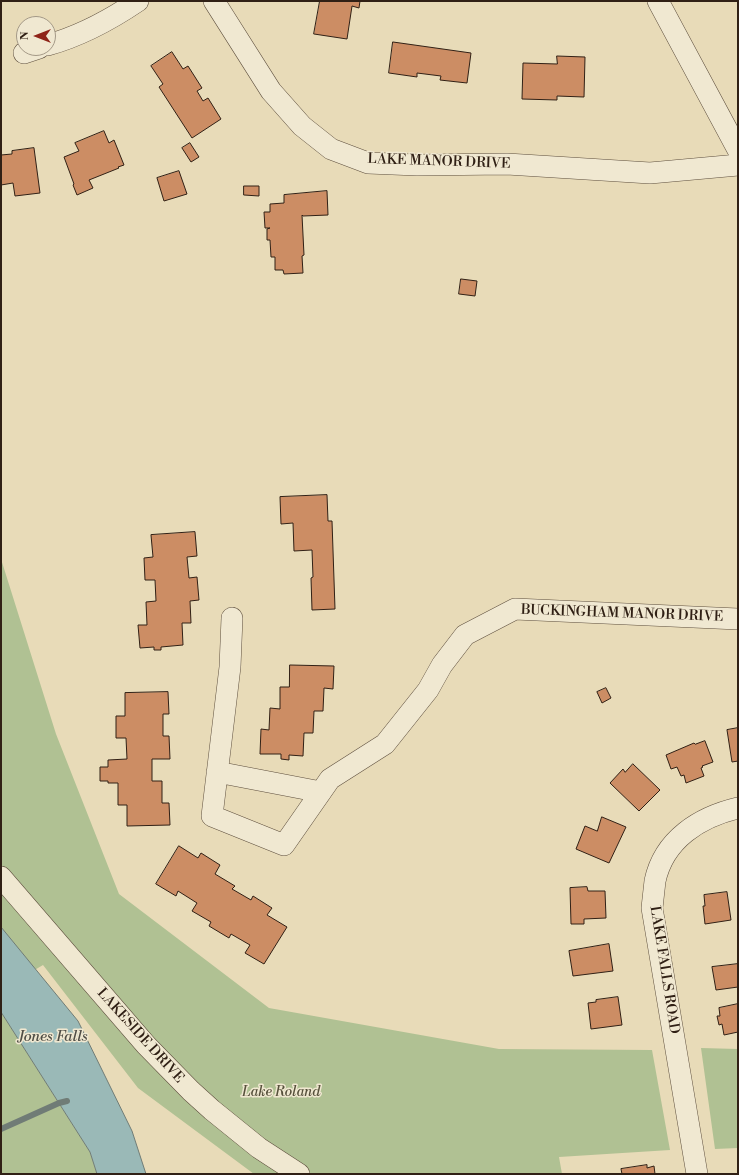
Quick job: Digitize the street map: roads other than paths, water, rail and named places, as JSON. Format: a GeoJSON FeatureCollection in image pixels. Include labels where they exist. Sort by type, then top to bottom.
{"type":"FeatureCollection","features":[{"type":"Feature","properties":{"kind":"street"},"geometry":{"type":"LineString","coordinates":[[56,43],[69,39],[97,25],[138,1]]}},
{"type":"Feature","properties":{"kind":"street","name":"LAKE MANOR DRIVE"},"geometry":{"type":"LineString","coordinates":[[214,1],[271,91],[302,126],[331,149],[368,163],[506,164],[650,173],[738,165]]}},
{"type":"Feature","properties":{"kind":"street"},"geometry":{"type":"LineString","coordinates":[[658,1],[735,141]]}},
{"type":"Feature","properties":{"kind":"street","name":"BUCKINGHAM MANOR DRIVE"},"geometry":{"type":"LineString","coordinates":[[232,618],[230,668],[212,816],[284,845],[330,779],[386,744],[428,690],[442,665],[465,635],[515,609],[738,619]]}},
{"type":"Feature","properties":{"kind":"street"},"geometry":{"type":"LineString","coordinates":[[217,772],[321,792]]}},
{"type":"Feature","properties":{"kind":"street","name":"LAKE FALLS ROAD"},"geometry":{"type":"LineString","coordinates":[[697,1174],[652,908],[656,879],[664,856],[676,840],[695,824],[720,812],[738,808]]}},
{"type":"Feature","properties":{"kind":"street","name":"LAKESIDE DRIVE"},"geometry":{"type":"LineString","coordinates":[[1,878],[146,1045],[191,1091],[253,1143],[298,1174]]}},
{"type":"Feature","properties":{"kind":"water","name":"Jones Falls"},"geometry":{"type":"Polygon","coordinates":[[[1,927],[78,1021],[132,1131],[146,1174],[97,1174],[90,1152],[1,1012],[1,927]]]}},
{"type":"Feature","properties":{"kind":"waterway"},"geometry":{"type":"LineString","coordinates":[[1,1129],[59,1103],[67,1101]]}},
{"type":"Feature","properties":{"kind":"park label","name":"Lake Roland"},"geometry":{"type":"Point","coordinates":[281,1093]}}]}
